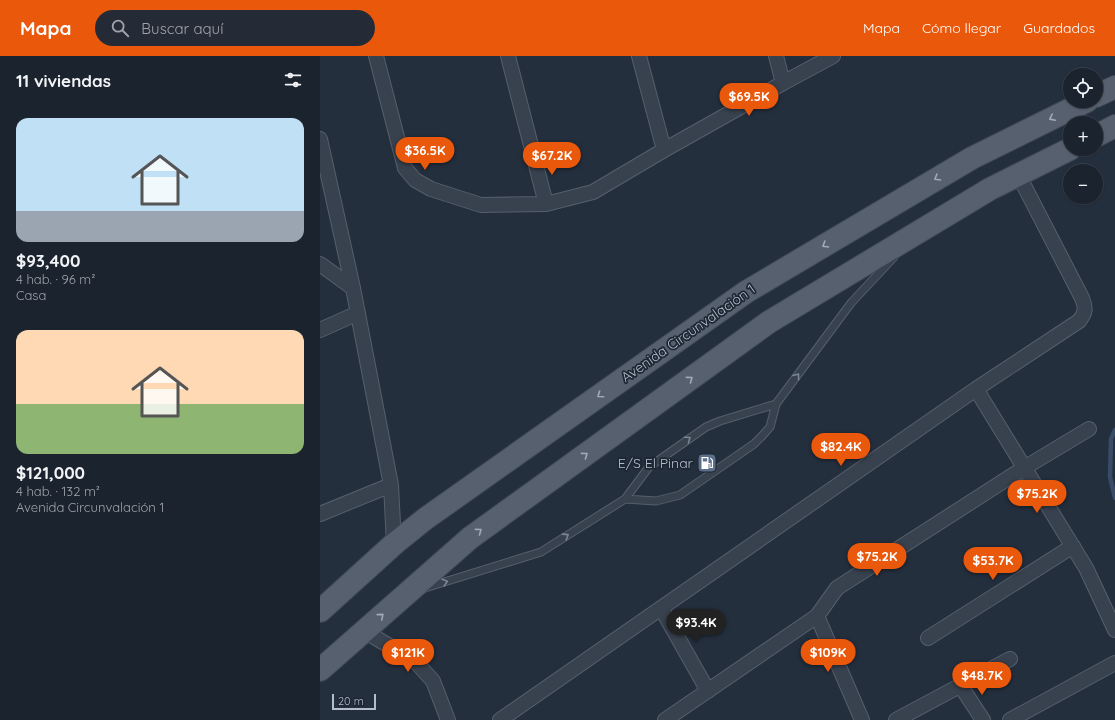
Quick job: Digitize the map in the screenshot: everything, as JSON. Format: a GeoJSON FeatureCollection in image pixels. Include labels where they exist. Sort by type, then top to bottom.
{"type":"FeatureCollection","features":[{"type":"Feature","properties":{"kind":"main road"},"geometry":{"type":"LineString","coordinates":[[1103,93],[1115,87]]}},
{"type":"Feature","properties":{"kind":"main road","name":"Avenida Circunvalación 1"},"geometry":{"type":"LineString","coordinates":[[320,611],[394,544],[425,519],[746,292],[972,158],[1073,108]]}},
{"type":"Feature","properties":{"kind":"main road"},"geometry":{"type":"LineString","coordinates":[[1103,132],[1115,126]]}},
{"type":"Feature","properties":{"kind":"main road"},"geometry":{"type":"LineString","coordinates":[[320,670],[470,538],[763,327],[990,189],[1063,152]]}},
{"type":"Feature","properties":{"kind":"street"},"geometry":{"type":"LineString","coordinates":[[376,56],[405,168],[415,180],[430,189],[481,205],[546,204],[593,192],[664,150],[833,56]]}},
{"type":"Feature","properties":{"kind":"street"},"geometry":{"type":"LineString","coordinates":[[508,56],[546,204]]}},
{"type":"Feature","properties":{"kind":"street"},"geometry":{"type":"LineString","coordinates":[[639,56],[664,150]]}},
{"type":"Feature","properties":{"kind":"street"},"geometry":{"type":"LineString","coordinates":[[776,56],[783,83]]}},
{"type":"Feature","properties":{"kind":"street"},"geometry":{"type":"LineString","coordinates":[[320,139],[353,288],[391,485],[394,544]]}},
{"type":"Feature","properties":{"kind":"street"},"geometry":{"type":"LineString","coordinates":[[500,720],[976,389],[1079,321],[1084,315],[1085,308],[1082,298],[1018,174]]}},
{"type":"Feature","properties":{"kind":"street"},"geometry":{"type":"LineString","coordinates":[[320,264],[353,288]]}},
{"type":"Feature","properties":{"kind":"street"},"geometry":{"type":"LineString","coordinates":[[320,330],[358,313]]}},
{"type":"Feature","properties":{"kind":"street"},"geometry":{"type":"LineString","coordinates":[[976,389],[1086,568],[1115,630]]}},
{"type":"Feature","properties":{"kind":"street"},"geometry":{"type":"LineString","coordinates":[[665,720],[817,616],[838,588],[1024,468],[1089,429]]}},
{"type":"Feature","properties":{"kind":"street"},"geometry":{"type":"LineString","coordinates":[[320,514],[391,485]]}},
{"type":"Feature","properties":{"kind":"street"},"geometry":{"type":"LineString","coordinates":[[928,638],[1073,546]]}},
{"type":"Feature","properties":{"kind":"street"},"geometry":{"type":"LineString","coordinates":[[661,608],[708,691]]}},
{"type":"Feature","properties":{"kind":"street"},"geometry":{"type":"LineString","coordinates":[[817,616],[862,720]]}},
{"type":"Feature","properties":{"kind":"street"},"geometry":{"type":"LineString","coordinates":[[364,631],[415,661],[433,681],[448,720]]}},
{"type":"Feature","properties":{"kind":"street"},"geometry":{"type":"LineString","coordinates":[[896,720],[1010,659]]}},
{"type":"Feature","properties":{"kind":"street"},"geometry":{"type":"LineString","coordinates":[[1010,720],[1115,663]]}},
{"type":"Feature","properties":{"kind":"street"},"geometry":{"type":"LineString","coordinates":[[960,685],[983,720]]}},
{"type":"Feature","properties":{"kind":"lane"},"geometry":{"type":"LineString","coordinates":[[625,499],[656,501],[680,495],[754,444],[770,427],[776,404],[851,303],[916,233]]}},
{"type":"Feature","properties":{"kind":"lane"},"geometry":{"type":"LineString","coordinates":[[408,593],[541,552],[625,499],[649,467],[706,427],[720,421],[776,404]]}},
{"type":"Feature","properties":{"kind":"waterway"},"geometry":{"type":"LineString","coordinates":[[1115,430],[1111,439],[1110,477],[1115,498]]}},
{"type":"Feature","properties":{"kind":"place","name":"E/S El Pinar"},"geometry":{"type":"Point","coordinates":[707,463]}}]}
